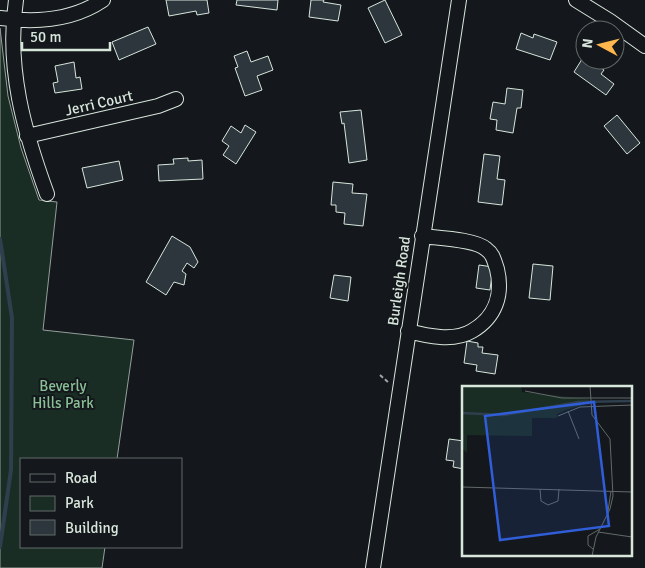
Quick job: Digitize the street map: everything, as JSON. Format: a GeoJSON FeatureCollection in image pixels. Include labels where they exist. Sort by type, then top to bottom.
{"type":"FeatureCollection","features":[{"type":"Feature","properties":{"kind":"street"},"geometry":{"type":"LineString","coordinates":[[16,0],[4,19],[17,99],[47,194]]}},
{"type":"Feature","properties":{"kind":"street"},"geometry":{"type":"LineString","coordinates":[[4,19],[44,20],[66,17],[88,10],[103,0]]}},
{"type":"Feature","properties":{"kind":"street","name":"Burleigh Road"},"geometry":{"type":"LineString","coordinates":[[373,568],[459,0]]}},
{"type":"Feature","properties":{"kind":"street"},"geometry":{"type":"LineString","coordinates":[[576,0],[610,20],[645,46]]}},
{"type":"Feature","properties":{"kind":"street","name":"Jerri Court"},"geometry":{"type":"LineString","coordinates":[[28,136],[158,106],[176,99]]}},
{"type":"Feature","properties":{"kind":"street"},"geometry":{"type":"LineString","coordinates":[[408,330],[425,335],[453,337],[472,332],[488,318],[499,299],[500,281],[494,257],[485,247],[422,236]]}},
{"type":"Feature","properties":{"kind":"green space","name":"Beverly Hills Park"},"geometry":{"type":"Polygon","coordinates":[[[0,28],[8,96],[21,148],[39,200],[57,202],[43,330],[134,340],[117,458],[20,458],[20,548],[105,548],[102,568],[0,568],[0,28]]]}},
{"type":"Feature","properties":{"kind":"building"},"geometry":{"type":"Polygon","coordinates":[[[166,0],[207,0],[209,13],[197,15],[196,11],[169,16],[166,0]]]}},
{"type":"Feature","properties":{"kind":"building"},"geometry":{"type":"Polygon","coordinates":[[[237,0],[278,0],[277,10],[236,5],[237,0]]]}},
{"type":"Feature","properties":{"kind":"building"},"geometry":{"type":"Polygon","coordinates":[[[311,0],[324,0],[323,2],[341,5],[338,21],[309,17],[311,0]]]}},
{"type":"Feature","properties":{"kind":"building"},"geometry":{"type":"Polygon","coordinates":[[[385,0],[402,35],[385,43],[368,8],[385,0]]]}},
{"type":"Feature","properties":{"kind":"building"},"geometry":{"type":"Polygon","coordinates":[[[148,27],[156,44],[119,60],[112,42],[148,27]]]}},
{"type":"Feature","properties":{"kind":"building"},"geometry":{"type":"Polygon","coordinates":[[[521,33],[533,38],[534,34],[557,42],[550,60],[516,49],[521,33]]]}},
{"type":"Feature","properties":{"kind":"building"},"geometry":{"type":"Polygon","coordinates":[[[247,51],[251,62],[268,56],[273,70],[257,76],[262,90],[245,96],[235,68],[238,67],[234,56],[247,51]]]}},
{"type":"Feature","properties":{"kind":"building"},"geometry":{"type":"Polygon","coordinates":[[[74,62],[76,78],[80,77],[82,89],[55,93],[53,83],[58,82],[55,66],[74,62]]]}},
{"type":"Feature","properties":{"kind":"building"},"geometry":{"type":"Polygon","coordinates":[[[575,70],[604,70],[601,74],[614,84],[606,95],[574,72],[575,70]]]}},
{"type":"Feature","properties":{"kind":"building"},"geometry":{"type":"Polygon","coordinates":[[[507,88],[523,90],[521,108],[517,108],[513,133],[496,130],[497,120],[490,119],[493,102],[505,104],[507,88]]]}},
{"type":"Feature","properties":{"kind":"building"},"geometry":{"type":"Polygon","coordinates":[[[361,110],[367,160],[349,163],[344,123],[342,124],[340,112],[361,110]]]}},
{"type":"Feature","properties":{"kind":"building"},"geometry":{"type":"Polygon","coordinates":[[[617,115],[640,143],[627,154],[604,126],[617,115]]]}},
{"type":"Feature","properties":{"kind":"building"},"geometry":{"type":"Polygon","coordinates":[[[245,125],[256,132],[236,164],[223,155],[229,146],[222,141],[231,126],[241,133],[245,125]]]}},
{"type":"Feature","properties":{"kind":"building"},"geometry":{"type":"Polygon","coordinates":[[[484,154],[500,156],[497,179],[505,180],[502,205],[478,202],[484,154]]]}},
{"type":"Feature","properties":{"kind":"building"},"geometry":{"type":"Polygon","coordinates":[[[188,158],[188,161],[202,160],[203,179],[159,181],[158,165],[174,164],[173,159],[188,158]]]}},
{"type":"Feature","properties":{"kind":"building"},"geometry":{"type":"Polygon","coordinates":[[[119,161],[123,180],[87,188],[82,168],[119,161]]]}},
{"type":"Feature","properties":{"kind":"building"},"geometry":{"type":"Polygon","coordinates":[[[333,182],[353,184],[352,193],[367,194],[363,226],[344,224],[345,213],[336,212],[336,205],[331,205],[333,182]]]}},
{"type":"Feature","properties":{"kind":"building"},"geometry":{"type":"Polygon","coordinates":[[[172,236],[190,247],[198,262],[194,268],[187,263],[182,271],[186,274],[184,285],[174,282],[166,295],[146,282],[172,236]]]}},
{"type":"Feature","properties":{"kind":"building"},"geometry":{"type":"Polygon","coordinates":[[[533,264],[553,266],[550,300],[529,298],[533,264]]]}},
{"type":"Feature","properties":{"kind":"building"},"geometry":{"type":"Polygon","coordinates":[[[479,265],[493,267],[490,290],[476,288],[479,265]]]}},
{"type":"Feature","properties":{"kind":"building"},"geometry":{"type":"Polygon","coordinates":[[[334,275],[351,277],[348,301],[330,298],[334,275]]]}},
{"type":"Feature","properties":{"kind":"building"},"geometry":{"type":"Polygon","coordinates":[[[467,341],[478,343],[478,347],[483,347],[482,353],[498,355],[495,374],[476,371],[477,365],[464,363],[467,341]]]}},
{"type":"Feature","properties":{"kind":"building"},"geometry":{"type":"Polygon","coordinates":[[[449,439],[462,441],[462,469],[453,467],[454,461],[446,460],[449,439]]]}},
{"type":"Feature","properties":{"kind":"waterway"},"geometry":{"type":"LineString","coordinates":[[0,239],[12,318],[11,470],[0,547]]}}]}
